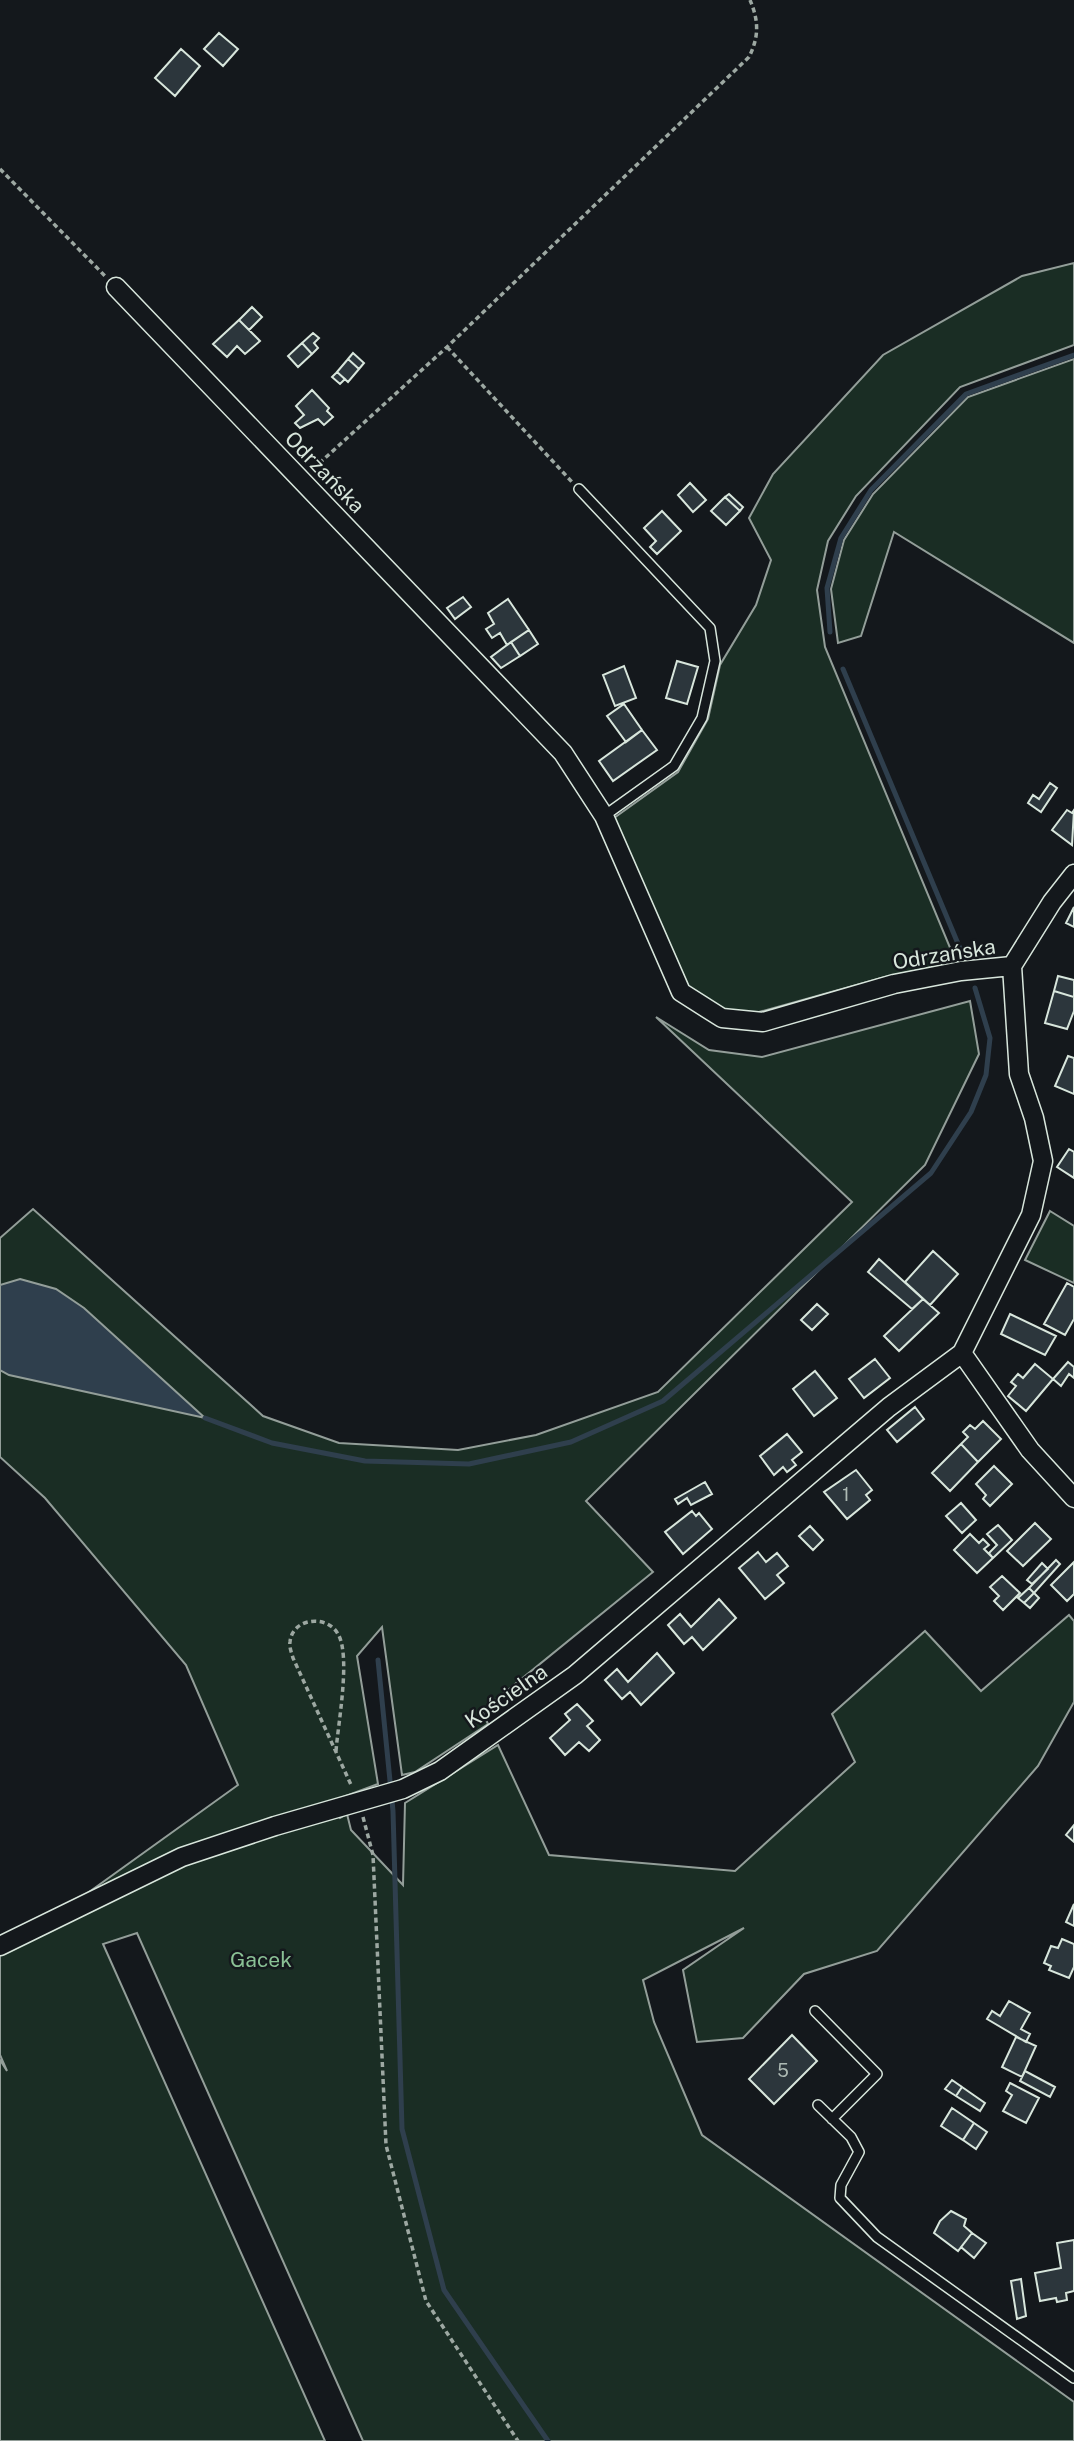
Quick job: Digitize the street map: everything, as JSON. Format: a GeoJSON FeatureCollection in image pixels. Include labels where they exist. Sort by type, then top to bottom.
{"type":"FeatureCollection","features":[{"type":"Feature","properties":{"kind":"street","name":"Odrzańska"},"geometry":{"type":"LineString","coordinates":[[116,287],[564,753],[604,816],[681,992],[722,1018],[763,1022],[894,984],[961,971],[1012,966],[1019,1074],[1034,1118],[1043,1161],[1031,1215],[962,1353]]}},
{"type":"Feature","properties":{"kind":"street"},"geometry":{"type":"LineString","coordinates":[[1012,966],[1052,902],[1074,874]]}},
{"type":"Feature","properties":{"kind":"street"},"geometry":{"type":"LineString","coordinates":[[962,1353],[1030,1450],[1074,1498]]}},
{"type":"Feature","properties":{"kind":"street","name":"Kościelna"},"geometry":{"type":"LineString","coordinates":[[0,1945],[182,1857],[403,1789],[440,1771],[576,1675],[889,1407],[962,1353]]}},
{"type":"Feature","properties":{"kind":"lane"},"geometry":{"type":"LineString","coordinates":[[579,489],[710,628],[715,661],[702,718],[674,766],[604,816]]}},
{"type":"Feature","properties":{"kind":"lane"},"geometry":{"type":"LineString","coordinates":[[815,2011],[877,2074],[832,2119]]}},
{"type":"Feature","properties":{"kind":"lane"},"geometry":{"type":"LineString","coordinates":[[818,2105],[851,2137],[859,2152],[841,2185],[840,2198],[877,2237],[1074,2378]]}},
{"type":"Feature","properties":{"kind":"path"},"geometry":{"type":"LineString","coordinates":[[301,480],[447,347],[749,57],[756,42],[758,27],[750,0]]}},
{"type":"Feature","properties":{"kind":"path"},"geometry":{"type":"LineString","coordinates":[[0,169],[116,287]]}},
{"type":"Feature","properties":{"kind":"path"},"geometry":{"type":"LineString","coordinates":[[447,347],[579,489]]}},
{"type":"Feature","properties":{"kind":"path"},"geometry":{"type":"LineString","coordinates":[[336,1751],[343,1650],[338,1633],[326,1622],[310,1621],[297,1627],[290,1642],[293,1658],[359,1802],[373,1855],[386,2145],[426,2301],[518,2441]]}},
{"type":"Feature","properties":{"kind":"green space"},"geometry":{"type":"Polygon","coordinates":[[[1074,263],[1074,345],[960,387],[856,496],[828,541],[817,590],[825,647],[956,962],[885,977],[759,1012],[727,1012],[689,988],[614,818],[678,772],[708,719],[720,665],[756,605],[771,560],[749,518],[773,474],[883,355],[1022,276],[1074,263]]]}},
{"type":"Feature","properties":{"kind":"green space"},"geometry":{"type":"Polygon","coordinates":[[[1074,359],[1074,643],[894,532],[861,636],[838,643],[831,589],[844,540],[873,494],[968,397],[1074,359]]]}},
{"type":"Feature","properties":{"kind":"green space","name":"Gacek"},"geometry":{"type":"Polygon","coordinates":[[[970,1001],[979,1054],[925,1165],[586,1501],[653,1572],[482,1711],[488,1724],[415,1772],[402,1775],[382,1627],[357,1656],[378,1784],[327,1803],[340,1818],[347,1814],[351,1830],[403,1885],[405,1803],[498,1745],[549,1855],[735,1871],[855,1762],[832,1714],[925,1631],[981,1691],[1069,1615],[1074,1621],[1074,1702],[1038,1766],[877,1951],[804,1974],[743,2038],[697,2042],[683,1970],[744,1928],[643,1980],[654,2022],[702,2135],[1074,2402],[1074,2441],[363,2441],[137,1933],[103,1944],[325,2441],[0,2441],[0,2060],[7,2071],[0,2055],[0,1956],[238,1785],[186,1665],[45,1498],[0,1457],[0,1238],[33,1209],[263,1416],[339,1443],[458,1450],[536,1435],[658,1392],[852,1202],[656,1017],[709,1050],[762,1057],[970,1001]]]}},
{"type":"Feature","properties":{"kind":"green space"},"geometry":{"type":"Polygon","coordinates":[[[1050,1211],[1074,1226],[1074,1283],[1025,1260],[1050,1211]]]}},
{"type":"Feature","properties":{"kind":"water"},"geometry":{"type":"Polygon","coordinates":[[[20,1279],[56,1289],[84,1308],[205,1418],[9,1375],[0,1370],[0,1285],[20,1279]]]}},
{"type":"Feature","properties":{"kind":"building"},"geometry":{"type":"Polygon","coordinates":[[[219,33],[238,49],[223,66],[204,49],[219,33]]]}},
{"type":"Feature","properties":{"kind":"building"},"geometry":{"type":"Polygon","coordinates":[[[181,49],[200,66],[175,96],[155,78],[181,49]]]}},
{"type":"Feature","properties":{"kind":"building"},"geometry":{"type":"Polygon","coordinates":[[[252,307],[262,317],[249,330],[239,320],[252,307]]]}},
{"type":"Feature","properties":{"kind":"building"},"geometry":{"type":"Polygon","coordinates":[[[239,320],[260,341],[245,354],[237,346],[227,357],[213,344],[239,320]]]}},
{"type":"Feature","properties":{"kind":"building"},"geometry":{"type":"Polygon","coordinates":[[[313,333],[319,338],[314,343],[318,348],[312,354],[302,343],[313,333]]]}},
{"type":"Feature","properties":{"kind":"building"},"geometry":{"type":"Polygon","coordinates":[[[302,343],[312,354],[298,367],[288,356],[302,343]]]}},
{"type":"Feature","properties":{"kind":"building"},"geometry":{"type":"Polygon","coordinates":[[[353,353],[364,363],[359,369],[348,359],[353,353]]]}},
{"type":"Feature","properties":{"kind":"building"},"geometry":{"type":"Polygon","coordinates":[[[348,359],[359,369],[348,382],[337,372],[348,359]]]}},
{"type":"Feature","properties":{"kind":"building"},"geometry":{"type":"Polygon","coordinates":[[[337,372],[345,379],[340,384],[332,377],[337,372]]]}},
{"type":"Feature","properties":{"kind":"building"},"geometry":{"type":"Polygon","coordinates":[[[312,390],[329,408],[327,411],[333,417],[324,425],[318,419],[300,428],[295,423],[304,415],[296,406],[312,390]]]}},
{"type":"Feature","properties":{"kind":"building"},"geometry":{"type":"Polygon","coordinates":[[[690,483],[706,500],[693,512],[678,495],[690,483]]]}},
{"type":"Feature","properties":{"kind":"building"},"geometry":{"type":"Polygon","coordinates":[[[729,494],[743,507],[740,511],[725,497],[729,494]]]}},
{"type":"Feature","properties":{"kind":"building"},"geometry":{"type":"Polygon","coordinates":[[[725,497],[740,511],[726,525],[711,511],[725,497]]]}},
{"type":"Feature","properties":{"kind":"building"},"geometry":{"type":"Polygon","coordinates":[[[662,511],[681,531],[657,554],[650,547],[656,541],[644,528],[662,511]]]}},
{"type":"Feature","properties":{"kind":"building"},"geometry":{"type":"Polygon","coordinates":[[[463,597],[471,607],[455,619],[447,608],[463,597]]]}},
{"type":"Feature","properties":{"kind":"building"},"geometry":{"type":"Polygon","coordinates":[[[508,599],[529,630],[507,645],[500,633],[492,638],[486,629],[494,624],[488,613],[508,599]]]}},
{"type":"Feature","properties":{"kind":"building"},"geometry":{"type":"Polygon","coordinates":[[[529,630],[538,644],[520,656],[511,642],[529,630]]]}},
{"type":"Feature","properties":{"kind":"building"},"geometry":{"type":"Polygon","coordinates":[[[511,642],[520,656],[501,668],[491,657],[511,642]]]}},
{"type":"Feature","properties":{"kind":"building"},"geometry":{"type":"Polygon","coordinates":[[[677,661],[698,667],[687,704],[666,698],[677,661]]]}},
{"type":"Feature","properties":{"kind":"building"},"geometry":{"type":"Polygon","coordinates":[[[624,666],[636,698],[615,706],[603,675],[624,666]]]}},
{"type":"Feature","properties":{"kind":"building"},"geometry":{"type":"Polygon","coordinates":[[[624,704],[642,730],[626,742],[607,716],[624,704]]]}},
{"type":"Feature","properties":{"kind":"building"},"geometry":{"type":"Polygon","coordinates":[[[642,730],[657,750],[613,781],[599,761],[642,730]]]}},
{"type":"Feature","properties":{"kind":"building"},"geometry":{"type":"Polygon","coordinates":[[[1050,783],[1057,788],[1041,812],[1028,803],[1033,795],[1039,799],[1050,783]]]}},
{"type":"Feature","properties":{"kind":"building"},"geometry":{"type":"Polygon","coordinates":[[[1067,810],[1072,813],[1074,810],[1072,845],[1052,830],[1067,810]]]}},
{"type":"Feature","properties":{"kind":"building"},"geometry":{"type":"Polygon","coordinates":[[[1074,907],[1074,927],[1066,923],[1074,907]]]}},
{"type":"Feature","properties":{"kind":"building"},"geometry":{"type":"Polygon","coordinates":[[[1058,976],[1074,980],[1074,997],[1054,991],[1058,976]]]}},
{"type":"Feature","properties":{"kind":"building"},"geometry":{"type":"Polygon","coordinates":[[[1054,991],[1074,997],[1074,1011],[1067,1029],[1045,1023],[1054,991]]]}},
{"type":"Feature","properties":{"kind":"building"},"geometry":{"type":"Polygon","coordinates":[[[1068,1056],[1074,1058],[1074,1094],[1055,1086],[1068,1056]]]}},
{"type":"Feature","properties":{"kind":"building"},"geometry":{"type":"Polygon","coordinates":[[[1069,1149],[1074,1152],[1074,1178],[1057,1167],[1069,1149]]]}},
{"type":"Feature","properties":{"kind":"building"},"geometry":{"type":"Polygon","coordinates":[[[933,1251],[958,1274],[930,1305],[905,1282],[933,1251]]]}},
{"type":"Feature","properties":{"kind":"building"},"geometry":{"type":"Polygon","coordinates":[[[879,1259],[923,1299],[912,1309],[868,1272],[879,1259]]]}},
{"type":"Feature","properties":{"kind":"building"},"geometry":{"type":"Polygon","coordinates":[[[1067,1283],[1074,1287],[1074,1319],[1065,1335],[1044,1324],[1067,1283]]]}},
{"type":"Feature","properties":{"kind":"building"},"geometry":{"type":"Polygon","coordinates":[[[923,1299],[939,1313],[899,1351],[884,1336],[923,1299]]]}},
{"type":"Feature","properties":{"kind":"building"},"geometry":{"type":"Polygon","coordinates":[[[817,1304],[828,1314],[812,1330],[801,1320],[817,1304]]]}},
{"type":"Feature","properties":{"kind":"building"},"geometry":{"type":"Polygon","coordinates":[[[1010,1314],[1056,1336],[1045,1355],[1001,1334],[1010,1314]]]}},
{"type":"Feature","properties":{"kind":"building"},"geometry":{"type":"Polygon","coordinates":[[[875,1359],[890,1378],[864,1398],[849,1379],[875,1359]]]}},
{"type":"Feature","properties":{"kind":"building"},"geometry":{"type":"Polygon","coordinates":[[[1068,1362],[1074,1367],[1074,1378],[1069,1374],[1061,1386],[1053,1379],[1068,1362]]]}},
{"type":"Feature","properties":{"kind":"building"},"geometry":{"type":"Polygon","coordinates":[[[1035,1364],[1053,1379],[1026,1411],[1008,1396],[1016,1386],[1011,1382],[1018,1374],[1023,1378],[1035,1364]]]}},
{"type":"Feature","properties":{"kind":"building"},"geometry":{"type":"Polygon","coordinates":[[[815,1371],[837,1398],[814,1416],[793,1389],[815,1371]]]}},
{"type":"Feature","properties":{"kind":"building"},"geometry":{"type":"Polygon","coordinates":[[[915,1407],[924,1419],[897,1442],[887,1430],[915,1407]]]}},
{"type":"Feature","properties":{"kind":"building"},"geometry":{"type":"Polygon","coordinates":[[[983,1421],[1001,1439],[978,1462],[961,1444],[968,1437],[963,1432],[970,1425],[975,1429],[983,1421]]]}},
{"type":"Feature","properties":{"kind":"building"},"geometry":{"type":"Polygon","coordinates":[[[787,1434],[802,1452],[792,1460],[796,1465],[787,1472],[783,1467],[774,1475],[760,1456],[787,1434]]]}},
{"type":"Feature","properties":{"kind":"building"},"geometry":{"type":"Polygon","coordinates":[[[961,1444],[978,1462],[950,1491],[932,1473],[961,1444]]]}},
{"type":"Feature","properties":{"kind":"building"},"geometry":{"type":"Polygon","coordinates":[[[994,1466],[1012,1484],[990,1506],[983,1499],[986,1495],[976,1484],[994,1466]]]}},
{"type":"Feature","properties":{"kind":"building"},"geometry":{"type":"Polygon","coordinates":[[[856,1470],[872,1490],[866,1495],[870,1500],[847,1519],[824,1492],[856,1470]]]}},
{"type":"Feature","properties":{"kind":"building"},"geometry":{"type":"Polygon","coordinates":[[[705,1482],[712,1494],[691,1505],[687,1498],[678,1504],[675,1499],[705,1482]]]}},
{"type":"Feature","properties":{"kind":"building"},"geometry":{"type":"Polygon","coordinates":[[[961,1503],[976,1520],[962,1533],[946,1516],[961,1503]]]}},
{"type":"Feature","properties":{"kind":"building"},"geometry":{"type":"Polygon","coordinates":[[[692,1511],[696,1516],[699,1513],[712,1529],[683,1554],[665,1532],[692,1511]]]}},
{"type":"Feature","properties":{"kind":"building"},"geometry":{"type":"Polygon","coordinates":[[[1035,1523],[1051,1539],[1023,1566],[1007,1551],[1035,1523]]]}},
{"type":"Feature","properties":{"kind":"building"},"geometry":{"type":"Polygon","coordinates":[[[998,1525],[1012,1540],[993,1558],[989,1553],[997,1545],[987,1534],[998,1525]]]}},
{"type":"Feature","properties":{"kind":"building"},"geometry":{"type":"Polygon","coordinates":[[[810,1526],[823,1540],[813,1550],[799,1536],[810,1526]]]}},
{"type":"Feature","properties":{"kind":"building"},"geometry":{"type":"Polygon","coordinates":[[[970,1534],[979,1543],[983,1539],[989,1545],[984,1549],[993,1558],[977,1573],[954,1550],[970,1534]]]}},
{"type":"Feature","properties":{"kind":"building"},"geometry":{"type":"Polygon","coordinates":[[[758,1552],[766,1562],[777,1553],[788,1566],[777,1575],[784,1583],[765,1599],[739,1568],[758,1552]]]}},
{"type":"Feature","properties":{"kind":"building"},"geometry":{"type":"Polygon","coordinates":[[[1056,1560],[1060,1564],[1034,1593],[1029,1588],[1056,1560]]]}},
{"type":"Feature","properties":{"kind":"building"},"geometry":{"type":"Polygon","coordinates":[[[1074,1562],[1074,1594],[1067,1601],[1051,1585],[1074,1562]]]}},
{"type":"Feature","properties":{"kind":"building"},"geometry":{"type":"Polygon","coordinates":[[[1042,1563],[1048,1569],[1032,1584],[1027,1580],[1042,1563]]]}},
{"type":"Feature","properties":{"kind":"building"},"geometry":{"type":"Polygon","coordinates":[[[1002,1576],[1020,1593],[1003,1610],[994,1601],[999,1596],[990,1587],[1002,1576]]]}},
{"type":"Feature","properties":{"kind":"building"},"geometry":{"type":"Polygon","coordinates":[[[1029,1588],[1034,1593],[1024,1603],[1018,1598],[1029,1588]]]}},
{"type":"Feature","properties":{"kind":"building"},"geometry":{"type":"Polygon","coordinates":[[[1034,1593],[1039,1598],[1030,1608],[1024,1603],[1034,1593]]]}},
{"type":"Feature","properties":{"kind":"building"},"geometry":{"type":"Polygon","coordinates":[[[719,1599],[736,1618],[703,1650],[692,1637],[684,1644],[668,1625],[680,1614],[691,1627],[719,1599]]]}},
{"type":"Feature","properties":{"kind":"building"},"geometry":{"type":"Polygon","coordinates":[[[657,1653],[674,1673],[641,1705],[630,1692],[622,1699],[605,1680],[617,1669],[628,1682],[657,1653]]]}},
{"type":"Feature","properties":{"kind":"building"},"geometry":{"type":"Polygon","coordinates":[[[577,1704],[593,1721],[587,1726],[600,1740],[589,1751],[579,1742],[565,1755],[550,1738],[570,1720],[565,1714],[577,1704]]]}},
{"type":"Feature","properties":{"kind":"building"},"geometry":{"type":"Polygon","coordinates":[[[1074,1825],[1074,1842],[1066,1835],[1074,1825]]]}},
{"type":"Feature","properties":{"kind":"building"},"geometry":{"type":"Polygon","coordinates":[[[1074,1904],[1074,1926],[1066,1922],[1074,1904]]]}},
{"type":"Feature","properties":{"kind":"building"},"geometry":{"type":"Polygon","coordinates":[[[1062,1939],[1074,1944],[1074,1967],[1069,1978],[1049,1970],[1051,1966],[1044,1963],[1051,1946],[1058,1948],[1062,1939]]]}},
{"type":"Feature","properties":{"kind":"building"},"geometry":{"type":"Polygon","coordinates":[[[1009,2001],[1030,2013],[1021,2029],[1030,2034],[1026,2042],[987,2019],[992,2011],[1000,2016],[1009,2001]]]}},
{"type":"Feature","properties":{"kind":"building"},"geometry":{"type":"Polygon","coordinates":[[[792,2035],[817,2061],[774,2104],[749,2079],[792,2035]]]}},
{"type":"Feature","properties":{"kind":"building"},"geometry":{"type":"Polygon","coordinates":[[[1016,2037],[1036,2046],[1022,2077],[1002,2067],[1016,2037]]]}},
{"type":"Feature","properties":{"kind":"building"},"geometry":{"type":"Polygon","coordinates":[[[1025,2071],[1055,2087],[1050,2097],[1020,2081],[1025,2071]]]}},
{"type":"Feature","properties":{"kind":"building"},"geometry":{"type":"Polygon","coordinates":[[[952,2080],[962,2087],[956,2096],[945,2089],[952,2080]]]}},
{"type":"Feature","properties":{"kind":"building"},"geometry":{"type":"Polygon","coordinates":[[[1010,2083],[1039,2098],[1026,2123],[1003,2111],[1012,2095],[1006,2091],[1010,2083]]]}},
{"type":"Feature","properties":{"kind":"building"},"geometry":{"type":"Polygon","coordinates":[[[962,2087],[985,2103],[980,2111],[956,2096],[962,2087]]]}},
{"type":"Feature","properties":{"kind":"building"},"geometry":{"type":"Polygon","coordinates":[[[952,2108],[974,2123],[963,2140],[941,2126],[952,2108]]]}},
{"type":"Feature","properties":{"kind":"building"},"geometry":{"type":"Polygon","coordinates":[[[974,2123],[987,2132],[976,2149],[963,2140],[974,2123]]]}},
{"type":"Feature","properties":{"kind":"building"},"geometry":{"type":"Polygon","coordinates":[[[951,2211],[966,2219],[964,2226],[972,2233],[958,2251],[934,2233],[940,2221],[951,2211]]]}},
{"type":"Feature","properties":{"kind":"building"},"geometry":{"type":"Polygon","coordinates":[[[972,2233],[986,2243],[974,2258],[961,2247],[972,2233]]]}},
{"type":"Feature","properties":{"kind":"building"},"geometry":{"type":"Polygon","coordinates":[[[1074,2240],[1074,2291],[1066,2293],[1067,2300],[1057,2302],[1056,2298],[1040,2301],[1035,2273],[1061,2268],[1057,2243],[1074,2240]]]}},
{"type":"Feature","properties":{"kind":"building"},"geometry":{"type":"Polygon","coordinates":[[[1021,2279],[1026,2316],[1017,2319],[1011,2281],[1021,2279]]]}},
{"type":"Feature","properties":{"kind":"waterway"},"geometry":{"type":"LineString","coordinates":[[830,632],[827,588],[841,538],[871,490],[966,394],[1074,355]]}},
{"type":"Feature","properties":{"kind":"waterway"},"geometry":{"type":"LineString","coordinates":[[843,669],[964,958]]}},
{"type":"Feature","properties":{"kind":"waterway"},"geometry":{"type":"LineString","coordinates":[[205,1418],[272,1443],[365,1461],[469,1464],[571,1442],[663,1401],[931,1173],[971,1112],[986,1075],[990,1038],[975,988]]}},
{"type":"Feature","properties":{"kind":"waterway"},"geometry":{"type":"LineString","coordinates":[[378,1660],[393,1811],[402,2129],[444,2290],[548,2441]]}}]}
